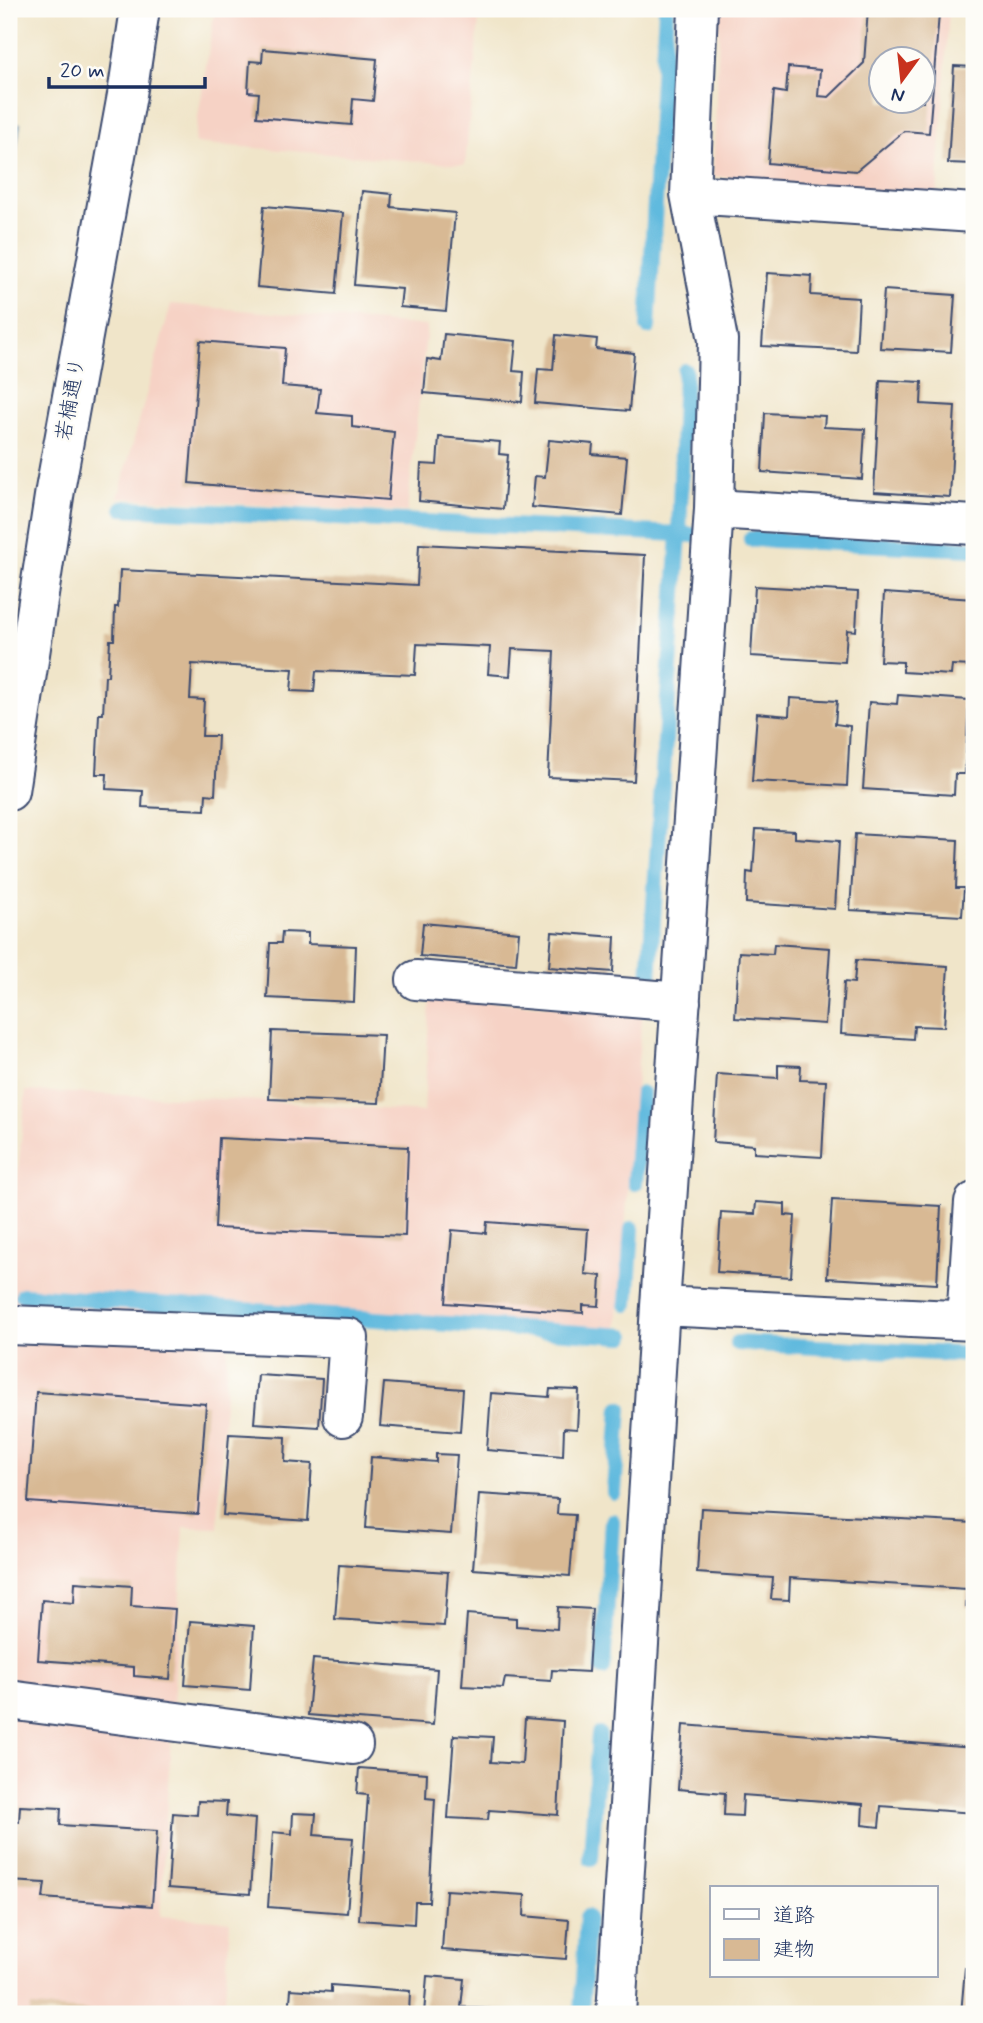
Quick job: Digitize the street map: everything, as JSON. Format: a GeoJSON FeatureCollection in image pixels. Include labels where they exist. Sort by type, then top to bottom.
{"type":"FeatureCollection","features":[{"type":"Feature","properties":{"kind":"street","name":"若楠通り"},"geometry":{"type":"LineString","coordinates":[[9,790],[55,490],[127,95],[140,9]]}},
{"type":"Feature","properties":{"kind":"street"},"geometry":{"type":"LineString","coordinates":[[616,2014],[714,509],[718,340],[690,194],[698,9]]}},
{"type":"Feature","properties":{"kind":"street"},"geometry":{"type":"LineString","coordinates":[[690,194],[974,213]]}},
{"type":"Feature","properties":{"kind":"street"},"geometry":{"type":"LineString","coordinates":[[714,509],[974,525]]}},
{"type":"Feature","properties":{"kind":"street"},"geometry":{"type":"LineString","coordinates":[[416,980],[681,1002]]}},
{"type":"Feature","properties":{"kind":"street"},"geometry":{"type":"LineString","coordinates":[[660,1306],[970,1320],[974,1202]]}},
{"type":"Feature","properties":{"kind":"street"},"geometry":{"type":"LineString","coordinates":[[9,1325],[349,1338],[343,1417]]}},
{"type":"Feature","properties":{"kind":"street"},"geometry":{"type":"LineString","coordinates":[[9,1700],[353,1745]]}},
{"type":"Feature","properties":{"kind":"shaded area"},"geometry":{"type":"Polygon","coordinates":[[[215,9],[480,9],[465,165],[194,143],[215,9]]]}},
{"type":"Feature","properties":{"kind":"shaded area"},"geometry":{"type":"Polygon","coordinates":[[[720,9],[949,9],[937,197],[713,176],[720,9]]]}},
{"type":"Feature","properties":{"kind":"shaded area"},"geometry":{"type":"Polygon","coordinates":[[[171,304],[427,326],[407,512],[118,498],[171,304]]]}},
{"type":"Feature","properties":{"kind":"shaded area"},"geometry":{"type":"Polygon","coordinates":[[[430,997],[642,1013],[616,1340],[229,1316],[218,1528],[184,1527],[160,1916],[230,1921],[224,2014],[10,2014],[9,1264],[26,1091],[245,1100],[424,1112],[430,997]]]}},
{"type":"Feature","properties":{"kind":"water"},"geometry":{"type":"Polygon","coordinates":[[[9,123],[20,124],[9,195],[9,123]]]}},
{"type":"Feature","properties":{"kind":"building"},"geometry":{"type":"Polygon","coordinates":[[[431,9],[459,9],[458,13],[431,9]]]}},
{"type":"Feature","properties":{"kind":"building"},"geometry":{"type":"Polygon","coordinates":[[[868,9],[939,14],[936,46],[867,46],[867,116],[930,116],[929,133],[904,131],[856,171],[768,163],[774,91],[786,93],[788,67],[820,70],[818,96],[829,97],[864,63],[868,9]]]}},
{"type":"Feature","properties":{"kind":"building"},"geometry":{"type":"Polygon","coordinates":[[[263,49],[377,59],[373,101],[353,99],[351,125],[257,117],[259,93],[248,92],[250,61],[262,62],[263,49]]]}},
{"type":"Feature","properties":{"kind":"building"},"geometry":{"type":"Polygon","coordinates":[[[954,66],[974,67],[974,164],[948,163],[954,66]]]}},
{"type":"Feature","properties":{"kind":"building"},"geometry":{"type":"Polygon","coordinates":[[[362,191],[392,194],[391,207],[455,213],[446,311],[400,307],[402,289],[354,285],[362,191]]]}},
{"type":"Feature","properties":{"kind":"building"},"geometry":{"type":"Polygon","coordinates":[[[264,206],[343,213],[336,294],[257,287],[264,206]]]}},
{"type":"Feature","properties":{"kind":"building"},"geometry":{"type":"Polygon","coordinates":[[[767,273],[812,276],[811,295],[859,298],[856,351],[762,346],[767,273]]]}},
{"type":"Feature","properties":{"kind":"building"},"geometry":{"type":"Polygon","coordinates":[[[884,290],[955,295],[951,352],[880,348],[884,290]]]}},
{"type":"Feature","properties":{"kind":"building"},"geometry":{"type":"Polygon","coordinates":[[[444,334],[516,341],[513,371],[524,372],[522,402],[424,393],[427,359],[441,361],[444,334]]]}},
{"type":"Feature","properties":{"kind":"building"},"geometry":{"type":"Polygon","coordinates":[[[556,335],[597,339],[596,349],[634,353],[629,411],[535,403],[538,369],[553,370],[556,335]]]}},
{"type":"Feature","properties":{"kind":"building"},"geometry":{"type":"Polygon","coordinates":[[[200,341],[285,348],[282,386],[320,389],[317,413],[352,416],[352,427],[394,432],[388,500],[189,483],[200,341]]]}},
{"type":"Feature","properties":{"kind":"building"},"geometry":{"type":"Polygon","coordinates":[[[880,380],[922,382],[921,404],[955,406],[950,497],[874,492],[880,380]]]}},
{"type":"Feature","properties":{"kind":"building"},"geometry":{"type":"Polygon","coordinates":[[[765,413],[825,416],[824,427],[865,429],[862,479],[762,472],[765,413]]]}},
{"type":"Feature","properties":{"kind":"building"},"geometry":{"type":"Polygon","coordinates":[[[439,437],[500,442],[499,454],[508,455],[503,509],[419,501],[421,464],[437,465],[439,437]]]}},
{"type":"Feature","properties":{"kind":"building"},"geometry":{"type":"Polygon","coordinates":[[[549,440],[593,444],[592,454],[627,457],[622,515],[532,507],[535,476],[545,477],[549,440]]]}},
{"type":"Feature","properties":{"kind":"building"},"geometry":{"type":"Polygon","coordinates":[[[419,544],[645,555],[634,781],[548,777],[554,651],[512,649],[510,676],[488,674],[490,647],[417,644],[415,675],[316,671],[314,692],[291,691],[293,669],[192,664],[190,699],[204,700],[202,736],[218,736],[215,795],[206,794],[205,810],[142,807],[143,791],[106,789],[107,774],[96,774],[99,714],[103,714],[110,640],[114,640],[120,570],[417,585],[419,544]]]}},
{"type":"Feature","properties":{"kind":"building"},"geometry":{"type":"Polygon","coordinates":[[[755,586],[858,592],[856,631],[847,630],[845,662],[751,656],[755,586]]]}},
{"type":"Feature","properties":{"kind":"building"},"geometry":{"type":"Polygon","coordinates":[[[884,593],[974,599],[973,666],[952,665],[951,675],[903,672],[903,662],[880,661],[884,593]]]}},
{"type":"Feature","properties":{"kind":"building"},"geometry":{"type":"Polygon","coordinates":[[[898,695],[969,700],[965,774],[955,774],[954,795],[863,789],[869,702],[897,704],[898,695]]]}},
{"type":"Feature","properties":{"kind":"building"},"geometry":{"type":"Polygon","coordinates":[[[790,698],[837,701],[835,724],[850,726],[847,786],[752,781],[757,713],[789,716],[790,698]]]}},
{"type":"Feature","properties":{"kind":"building"},"geometry":{"type":"Polygon","coordinates":[[[756,829],[795,831],[795,838],[839,841],[835,909],[746,903],[747,872],[753,873],[756,829]]]}},
{"type":"Feature","properties":{"kind":"building"},"geometry":{"type":"Polygon","coordinates":[[[855,834],[958,840],[956,888],[964,888],[962,916],[850,910],[855,834]]]}},
{"type":"Feature","properties":{"kind":"building"},"geometry":{"type":"Polygon","coordinates":[[[423,923],[519,932],[516,964],[420,956],[423,923]]]}},
{"type":"Feature","properties":{"kind":"building"},"geometry":{"type":"Polygon","coordinates":[[[282,932],[308,933],[308,944],[356,946],[354,1002],[267,998],[270,943],[281,943],[282,932]]]}},
{"type":"Feature","properties":{"kind":"building"},"geometry":{"type":"Polygon","coordinates":[[[552,932],[615,937],[613,972],[549,967],[552,932]]]}},
{"type":"Feature","properties":{"kind":"building"},"geometry":{"type":"Polygon","coordinates":[[[774,944],[830,948],[825,1024],[735,1018],[739,952],[773,954],[774,944]]]}},
{"type":"Feature","properties":{"kind":"building"},"geometry":{"type":"Polygon","coordinates":[[[856,960],[948,966],[944,1027],[914,1026],[913,1039],[841,1034],[844,982],[854,983],[856,960]]]}},
{"type":"Feature","properties":{"kind":"building"},"geometry":{"type":"Polygon","coordinates":[[[272,1031],[383,1035],[379,1103],[269,1099],[272,1031]]]}},
{"type":"Feature","properties":{"kind":"building"},"geometry":{"type":"Polygon","coordinates":[[[778,1065],[801,1066],[800,1080],[826,1081],[822,1157],[754,1153],[754,1145],[713,1142],[717,1074],[778,1078],[778,1065]]]}},
{"type":"Feature","properties":{"kind":"building"},"geometry":{"type":"Polygon","coordinates":[[[219,1138],[408,1147],[405,1236],[215,1228],[219,1138]]]}},
{"type":"Feature","properties":{"kind":"building"},"geometry":{"type":"Polygon","coordinates":[[[832,1200],[941,1206],[937,1284],[827,1278],[832,1200]]]}},
{"type":"Feature","properties":{"kind":"building"},"geometry":{"type":"Polygon","coordinates":[[[756,1202],[785,1204],[785,1215],[795,1216],[791,1277],[717,1272],[721,1212],[755,1214],[756,1202]]]}},
{"type":"Feature","properties":{"kind":"building"},"geometry":{"type":"Polygon","coordinates":[[[487,1222],[588,1229],[585,1274],[601,1276],[599,1306],[583,1305],[583,1313],[446,1303],[452,1230],[486,1233],[487,1222]]]}},
{"type":"Feature","properties":{"kind":"building"},"geometry":{"type":"Polygon","coordinates":[[[258,1375],[322,1379],[319,1427],[254,1423],[258,1375]]]}},
{"type":"Feature","properties":{"kind":"building"},"geometry":{"type":"Polygon","coordinates":[[[384,1383],[463,1389],[460,1432],[380,1426],[384,1383]]]}},
{"type":"Feature","properties":{"kind":"building"},"geometry":{"type":"Polygon","coordinates":[[[550,1389],[579,1390],[577,1429],[564,1428],[563,1456],[487,1450],[491,1393],[549,1397],[550,1389]]]}},
{"type":"Feature","properties":{"kind":"building"},"geometry":{"type":"Polygon","coordinates":[[[36,1392],[206,1404],[198,1514],[28,1502],[36,1392]]]}},
{"type":"Feature","properties":{"kind":"building"},"geometry":{"type":"Polygon","coordinates":[[[229,1434],[286,1437],[285,1462],[312,1464],[308,1521],[223,1515],[229,1434]]]}},
{"type":"Feature","properties":{"kind":"building"},"geometry":{"type":"Polygon","coordinates":[[[436,1454],[457,1455],[451,1534],[366,1528],[371,1457],[436,1462],[436,1454]]]}},
{"type":"Feature","properties":{"kind":"building"},"geometry":{"type":"Polygon","coordinates":[[[479,1494],[558,1499],[557,1514],[575,1515],[570,1576],[473,1569],[479,1494]]]}},
{"type":"Feature","properties":{"kind":"building"},"geometry":{"type":"Polygon","coordinates":[[[701,1508],[974,1523],[974,1608],[966,1607],[967,1589],[790,1578],[789,1600],[771,1599],[773,1578],[697,1573],[701,1508]]]}},
{"type":"Feature","properties":{"kind":"building"},"geometry":{"type":"Polygon","coordinates":[[[339,1565],[448,1572],[444,1626],[335,1619],[339,1565]]]}},
{"type":"Feature","properties":{"kind":"building"},"geometry":{"type":"Polygon","coordinates":[[[75,1582],[132,1586],[131,1606],[175,1609],[170,1679],[134,1676],[134,1667],[38,1660],[42,1600],[74,1603],[75,1582]]]}},
{"type":"Feature","properties":{"kind":"building"},"geometry":{"type":"Polygon","coordinates":[[[558,1607],[592,1609],[588,1672],[552,1670],[551,1681],[505,1678],[503,1688],[462,1686],[467,1614],[516,1618],[516,1626],[557,1629],[558,1607]]]}},
{"type":"Feature","properties":{"kind":"building"},"geometry":{"type":"Polygon","coordinates":[[[190,1621],[254,1626],[250,1690],[185,1685],[190,1621]]]}},
{"type":"Feature","properties":{"kind":"building"},"geometry":{"type":"Polygon","coordinates":[[[313,1659],[437,1669],[433,1725],[308,1715],[313,1659]]]}},
{"type":"Feature","properties":{"kind":"building"},"geometry":{"type":"Polygon","coordinates":[[[525,1718],[563,1721],[558,1815],[489,1810],[488,1820],[448,1818],[454,1735],[493,1737],[491,1762],[522,1764],[525,1718]]]}},
{"type":"Feature","properties":{"kind":"building"},"geometry":{"type":"Polygon","coordinates":[[[683,1725],[974,1748],[974,1813],[881,1806],[879,1827],[862,1825],[863,1804],[743,1795],[742,1816],[724,1815],[725,1793],[678,1789],[683,1725]]]}},
{"type":"Feature","properties":{"kind":"building"},"geometry":{"type":"Polygon","coordinates":[[[359,1768],[427,1773],[426,1798],[435,1799],[429,1902],[415,1902],[414,1924],[359,1920],[368,1795],[357,1794],[359,1768]]]}},
{"type":"Feature","properties":{"kind":"building"},"geometry":{"type":"Polygon","coordinates":[[[198,1801],[227,1802],[226,1816],[255,1819],[250,1894],[168,1888],[173,1813],[197,1815],[198,1801]]]}},
{"type":"Feature","properties":{"kind":"building"},"geometry":{"type":"Polygon","coordinates":[[[20,1806],[61,1808],[60,1825],[157,1831],[152,1906],[43,1898],[45,1883],[9,1881],[9,1821],[19,1822],[20,1806]]]}},
{"type":"Feature","properties":{"kind":"building"},"geometry":{"type":"Polygon","coordinates":[[[293,1813],[316,1814],[314,1835],[353,1838],[347,1913],[268,1907],[273,1832],[292,1834],[293,1813]]]}},
{"type":"Feature","properties":{"kind":"building"},"geometry":{"type":"Polygon","coordinates":[[[446,1890],[525,1895],[524,1916],[569,1920],[566,1959],[442,1950],[446,1890]]]}},
{"type":"Feature","properties":{"kind":"building"},"geometry":{"type":"Polygon","coordinates":[[[965,1968],[974,1969],[974,2014],[961,2014],[965,1968]]]}},
{"type":"Feature","properties":{"kind":"building"},"geometry":{"type":"Polygon","coordinates":[[[427,1976],[464,1979],[461,2007],[538,2014],[424,2014],[427,1976]]]}},
{"type":"Feature","properties":{"kind":"building"},"geometry":{"type":"Polygon","coordinates":[[[331,1985],[410,1991],[409,2014],[289,2014],[291,1989],[331,1992],[331,1985]]]}},
{"type":"Feature","properties":{"kind":"building"},"geometry":{"type":"Polygon","coordinates":[[[31,2007],[103,2012],[103,2014],[30,2014],[31,2007]]]}},
{"type":"Feature","properties":{"kind":"waterway"},"geometry":{"type":"LineString","coordinates":[[648,327],[666,9]]}},
{"type":"Feature","properties":{"kind":"waterway"},"geometry":{"type":"LineString","coordinates":[[685,371],[679,534],[693,535]]}},
{"type":"Feature","properties":{"kind":"waterway"},"geometry":{"type":"LineString","coordinates":[[123,508],[679,534],[649,979]]}},
{"type":"Feature","properties":{"kind":"waterway"},"geometry":{"type":"LineString","coordinates":[[751,539],[974,549]]}},
{"type":"Feature","properties":{"kind":"waterway"},"geometry":{"type":"LineString","coordinates":[[635,1183],[642,1094]]}},
{"type":"Feature","properties":{"kind":"waterway"},"geometry":{"type":"LineString","coordinates":[[627,1304],[632,1229]]}},
{"type":"Feature","properties":{"kind":"waterway"},"geometry":{"type":"LineString","coordinates":[[23,1295],[624,1336]]}},
{"type":"Feature","properties":{"kind":"waterway"},"geometry":{"type":"LineString","coordinates":[[737,1343],[974,1355]]}},
{"type":"Feature","properties":{"kind":"waterway"},"geometry":{"type":"LineString","coordinates":[[614,1492],[620,1408]]}},
{"type":"Feature","properties":{"kind":"waterway"},"geometry":{"type":"LineString","coordinates":[[603,1668],[612,1521]]}},
{"type":"Feature","properties":{"kind":"waterway"},"geometry":{"type":"LineString","coordinates":[[591,1858],[599,1735]]}},
{"type":"Feature","properties":{"kind":"waterway"},"geometry":{"type":"LineString","coordinates":[[581,2014],[587,1917]]}}]}
